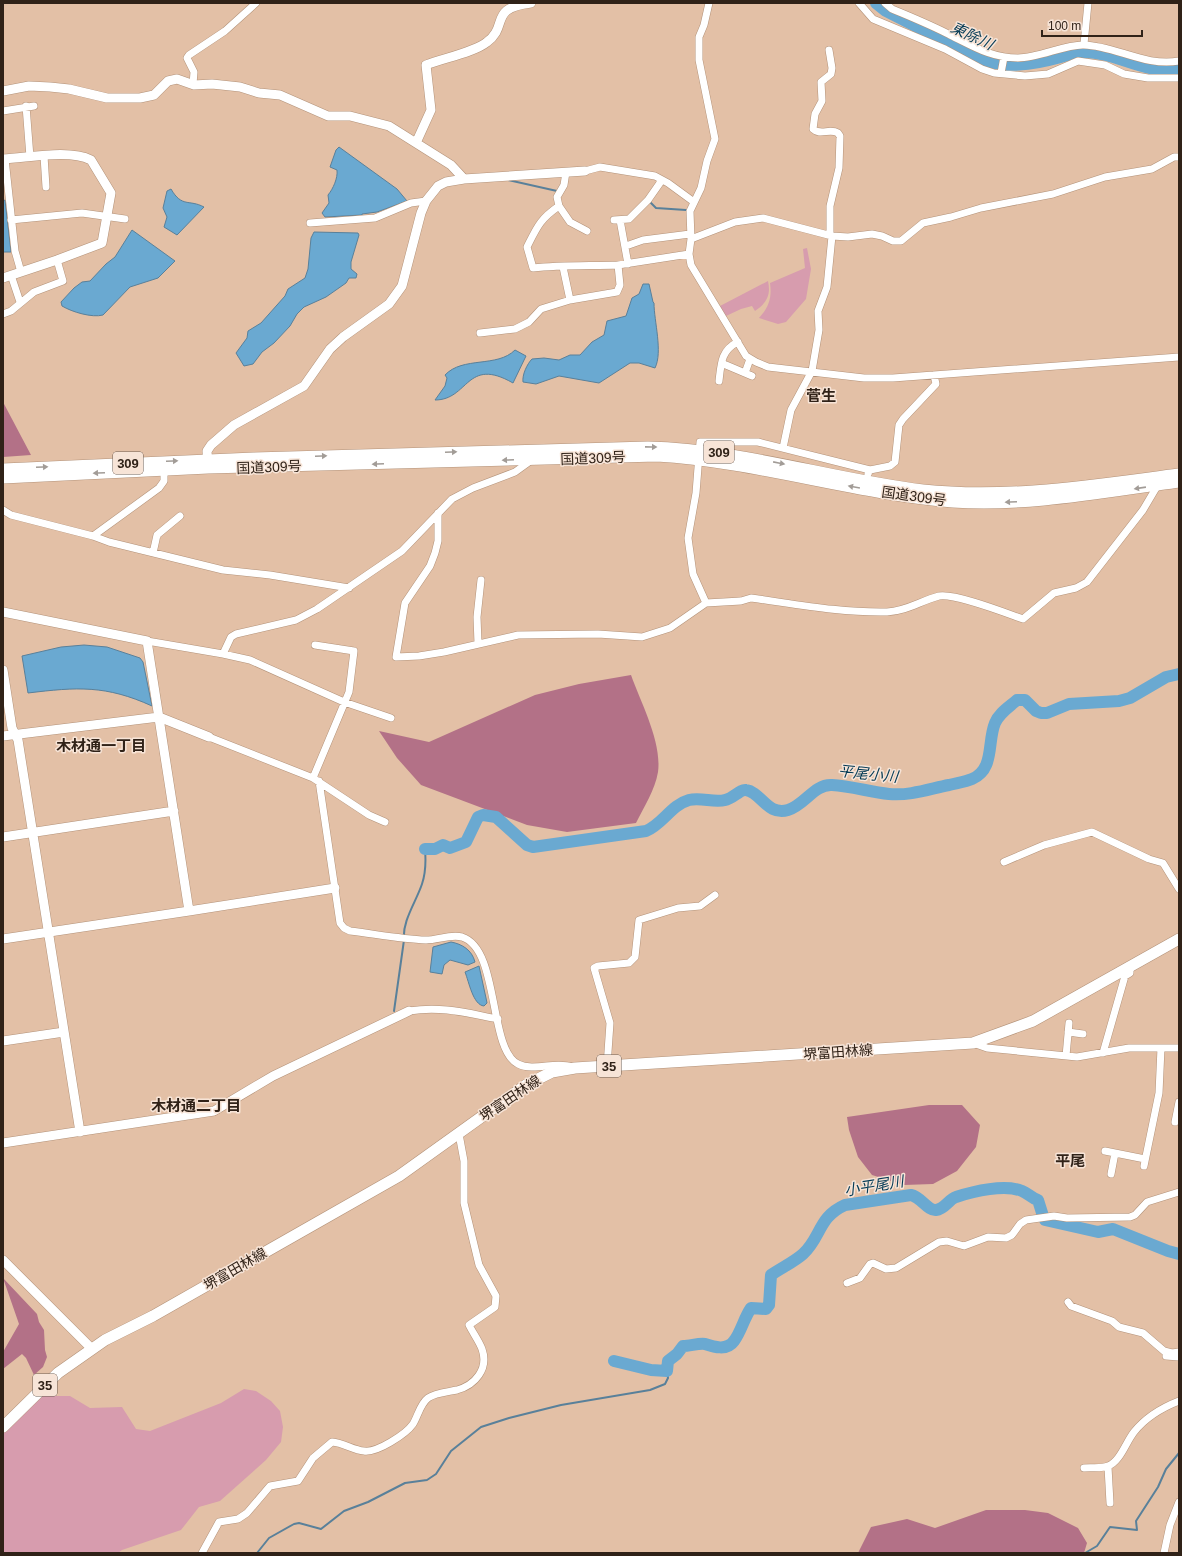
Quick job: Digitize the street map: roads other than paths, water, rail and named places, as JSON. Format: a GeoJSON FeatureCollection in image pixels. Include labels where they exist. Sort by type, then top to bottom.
{"type":"FeatureCollection","features":[{"type":"Feature","properties":{"kind":"main road","name":"国道309号"},"geometry":{"type":"LineString","coordinates":[[3,478],[164,470],[207,464],[622,447],[698,454],[725,463],[893,494],[954,502],[983,503],[1034,501],[1159,481],[1179,474]]}},
{"type":"Feature","properties":{"kind":"main road","name":"国道309号"},"geometry":{"type":"LineString","coordinates":[[3,469],[533,459],[724,453],[924,490],[975,494],[1014,493],[1159,481],[1179,482]]}},
{"type":"Feature","properties":{"kind":"main road","name":"堺富田林線"},"geometry":{"type":"LineString","coordinates":[[3,1427],[58,1373],[92,1349],[125,1328],[153,1316],[386,1184],[531,1082],[552,1072],[575,1068],[973,1043],[1033,1022],[1179,939]]}},
{"type":"Feature","properties":{"kind":"street"},"geometry":{"type":"LineString","coordinates":[[193,84],[194,72],[187,58],[189,55],[225,31],[256,3]]}},
{"type":"Feature","properties":{"kind":"street"},"geometry":{"type":"LineString","coordinates":[[416,143],[431,110],[426,65],[482,45],[492,37],[504,12],[518,4],[531,3]]}},
{"type":"Feature","properties":{"kind":"street"},"geometry":{"type":"LineString","coordinates":[[709,3],[704,25],[699,37],[699,60],[714,139],[707,160],[701,188],[690,211],[691,236],[689,254],[691,265],[746,356],[768,367],[864,378],[934,375],[1179,357]]}},
{"type":"Feature","properties":{"kind":"street"},"geometry":{"type":"LineString","coordinates":[[859,3],[873,19],[946,49],[982,69],[1025,76],[1048,74],[1078,61],[1105,65],[1124,74],[1148,78],[1179,78]]}},
{"type":"Feature","properties":{"kind":"street"},"geometry":{"type":"LineString","coordinates":[[885,3],[892,9],[950,35],[983,53],[1004,57],[1031,57],[1084,44],[1160,62],[1179,61]]}},
{"type":"Feature","properties":{"kind":"street"},"geometry":{"type":"LineString","coordinates":[[1084,44],[1088,3]]}},
{"type":"Feature","properties":{"kind":"street"},"geometry":{"type":"LineString","coordinates":[[784,448],[792,410],[812,371],[819,330],[818,311],[827,287],[831,236],[830,206],[839,168],[840,136],[832,130],[818,132],[813,129],[815,114],[822,101],[821,82],[831,74],[832,68],[829,50]]}},
{"type":"Feature","properties":{"kind":"street"},"geometry":{"type":"LineString","coordinates":[[1001,73],[1004,57]]}},
{"type":"Feature","properties":{"kind":"street"},"geometry":{"type":"LineString","coordinates":[[3,91],[29,86],[50,86],[107,98],[140,98],[154,95],[168,81],[177,79],[193,84],[223,84],[240,87],[259,93],[280,95],[328,116],[350,116],[389,126],[451,165],[464,180]]}},
{"type":"Feature","properties":{"kind":"street"},"geometry":{"type":"LineString","coordinates":[[3,111],[30,106],[30,157]]}},
{"type":"Feature","properties":{"kind":"street"},"geometry":{"type":"LineString","coordinates":[[20,302],[7,277],[57,260],[102,242],[111,193],[91,160],[76,155],[4,159],[15,251],[21,272]]}},
{"type":"Feature","properties":{"kind":"street"},"geometry":{"type":"LineString","coordinates":[[44,156],[46,187]]}},
{"type":"Feature","properties":{"kind":"street"},"geometry":{"type":"LineString","coordinates":[[626,246],[643,240],[691,236],[735,222],[763,218],[831,236],[848,237],[872,234],[882,236],[893,241],[901,241],[923,223],[951,217],[981,208],[1053,194],[1105,177],[1152,169],[1174,157],[1179,157]]}},
{"type":"Feature","properties":{"kind":"street"},"geometry":{"type":"LineString","coordinates":[[207,464],[207,451],[221,436],[253,414],[304,386],[330,349],[343,337],[389,304],[402,286],[421,213],[426,201],[442,184],[464,180],[585,171],[600,167],[655,176],[694,202]]}},
{"type":"Feature","properties":{"kind":"street"},"geometry":{"type":"LineString","coordinates":[[566,172],[564,185],[557,197],[559,206],[570,222],[587,232]]}},
{"type":"Feature","properties":{"kind":"street"},"geometry":{"type":"LineString","coordinates":[[628,264],[626,246],[617,220],[629,218],[633,215],[648,200],[662,180]]}},
{"type":"Feature","properties":{"kind":"street"},"geometry":{"type":"LineString","coordinates":[[310,223],[375,218],[411,203],[426,201]]}},
{"type":"Feature","properties":{"kind":"street"},"geometry":{"type":"LineString","coordinates":[[559,206],[546,214],[535,229],[527,247],[533,268],[618,266],[689,254]]}},
{"type":"Feature","properties":{"kind":"street"},"geometry":{"type":"LineString","coordinates":[[12,220],[82,213],[125,219]]}},
{"type":"Feature","properties":{"kind":"street"},"geometry":{"type":"LineString","coordinates":[[3,314],[11,311],[20,302],[34,292],[63,281],[57,260]]}},
{"type":"Feature","properties":{"kind":"street"},"geometry":{"type":"LineString","coordinates":[[480,333],[515,329],[529,322],[541,308],[570,300],[617,292],[620,285],[618,266]]}},
{"type":"Feature","properties":{"kind":"street"},"geometry":{"type":"LineString","coordinates":[[563,267],[570,300]]}},
{"type":"Feature","properties":{"kind":"street"},"geometry":{"type":"LineString","coordinates":[[719,381],[724,353],[730,346],[738,342]]}},
{"type":"Feature","properties":{"kind":"street"},"geometry":{"type":"LineString","coordinates":[[726,364],[748,375],[750,359]]}},
{"type":"Feature","properties":{"kind":"street"},"geometry":{"type":"LineString","coordinates":[[706,603],[693,574],[688,538],[696,493],[700,442],[758,442],[870,470],[890,466],[895,462],[900,425],[903,418],[936,384],[934,375]]}},
{"type":"Feature","properties":{"kind":"street"},"geometry":{"type":"LineString","coordinates":[[223,654],[231,637],[236,634],[296,620],[349,588],[402,551],[452,499],[473,488],[515,472],[533,459]]}},
{"type":"Feature","properties":{"kind":"street"},"geometry":{"type":"LineString","coordinates":[[92,536],[159,488],[164,481],[164,470]]}},
{"type":"Feature","properties":{"kind":"street"},"geometry":{"type":"LineString","coordinates":[[865,480],[870,470]]}},
{"type":"Feature","properties":{"kind":"street"},"geometry":{"type":"LineString","coordinates":[[438,513],[438,541],[435,553],[430,566],[405,603],[396,657],[425,655],[518,635],[598,634],[642,637],[670,628],[706,603],[741,601],[751,598],[814,607],[888,612],[906,609],[940,596],[962,599],[1023,619],[1054,593],[1076,588],[1087,582],[1143,510],[1159,481]]}},
{"type":"Feature","properties":{"kind":"street"},"geometry":{"type":"LineString","coordinates":[[3,510],[12,515],[92,536],[109,542],[223,570],[270,575],[349,588]]}},
{"type":"Feature","properties":{"kind":"street"},"geometry":{"type":"LineString","coordinates":[[153,553],[157,535],[180,516]]}},
{"type":"Feature","properties":{"kind":"street"},"geometry":{"type":"LineString","coordinates":[[478,643],[478,617],[481,580]]}},
{"type":"Feature","properties":{"kind":"street"},"geometry":{"type":"LineString","coordinates":[[3,612],[250,660],[344,702],[391,718]]}},
{"type":"Feature","properties":{"kind":"street"},"geometry":{"type":"LineString","coordinates":[[146,641],[189,911]]}},
{"type":"Feature","properties":{"kind":"street"},"geometry":{"type":"LineString","coordinates":[[315,645],[354,651],[348,692],[316,780],[340,923],[344,928],[350,931],[427,940],[454,936],[463,938],[473,943],[486,969],[506,1052],[515,1062],[527,1067],[562,1064],[575,1068]]}},
{"type":"Feature","properties":{"kind":"street"},"geometry":{"type":"LineString","coordinates":[[3,670],[12,728],[18,740],[80,1132]]}},
{"type":"Feature","properties":{"kind":"street"},"geometry":{"type":"LineString","coordinates":[[3,736],[159,717],[316,780],[369,815],[385,822]]}},
{"type":"Feature","properties":{"kind":"street"},"geometry":{"type":"LineString","coordinates":[[3,837],[174,811]]}},
{"type":"Feature","properties":{"kind":"street"},"geometry":{"type":"LineString","coordinates":[[1004,862],[1044,844],[1092,832],[1149,859],[1163,863],[1179,889]]}},
{"type":"Feature","properties":{"kind":"street"},"geometry":{"type":"LineString","coordinates":[[3,939],[334,888]]}},
{"type":"Feature","properties":{"kind":"street"},"geometry":{"type":"LineString","coordinates":[[607,1066],[610,1023],[594,968],[598,966],[629,963],[632,961],[635,957],[640,920],[678,908],[700,906],[715,895]]}},
{"type":"Feature","properties":{"kind":"street"},"geometry":{"type":"LineString","coordinates":[[1103,1053],[1125,976],[1130,973],[1130,968]]}},
{"type":"Feature","properties":{"kind":"street"},"geometry":{"type":"LineString","coordinates":[[3,1143],[214,1111],[273,1076],[409,1011],[430,1008],[498,1019]]}},
{"type":"Feature","properties":{"kind":"street"},"geometry":{"type":"LineString","coordinates":[[1066,1056],[1069,1023]]}},
{"type":"Feature","properties":{"kind":"street"},"geometry":{"type":"LineString","coordinates":[[3,1041],[64,1032]]}},
{"type":"Feature","properties":{"kind":"street"},"geometry":{"type":"LineString","coordinates":[[1068,1032],[1083,1034]]}},
{"type":"Feature","properties":{"kind":"street"},"geometry":{"type":"LineString","coordinates":[[973,1043],[987,1048],[1077,1057],[1130,1048],[1179,1048]]}},
{"type":"Feature","properties":{"kind":"street"},"geometry":{"type":"LineString","coordinates":[[1105,1151],[1145,1163],[1159,1093],[1161,1048]]}},
{"type":"Feature","properties":{"kind":"street"},"geometry":{"type":"LineString","coordinates":[[1175,1122],[1179,1102]]}},
{"type":"Feature","properties":{"kind":"street"},"geometry":{"type":"LineString","coordinates":[[202,1553],[219,1522],[238,1519],[247,1513],[270,1486],[298,1481],[313,1458],[332,1442],[363,1451],[372,1452],[406,1432],[412,1425],[425,1400],[431,1396],[464,1388],[478,1378],[484,1361],[482,1350],[469,1325],[495,1307],[496,1296],[479,1265],[464,1203],[464,1161],[459,1134]]}},
{"type":"Feature","properties":{"kind":"street"},"geometry":{"type":"LineString","coordinates":[[1111,1174],[1115,1153]]}},
{"type":"Feature","properties":{"kind":"street"},"geometry":{"type":"LineString","coordinates":[[847,1283],[860,1278],[873,1262],[886,1269],[896,1268],[939,1242],[947,1241],[964,1246],[988,1237],[1006,1238],[1012,1235],[1020,1224],[1026,1220],[1054,1216],[1067,1218],[1130,1217],[1135,1215],[1147,1202],[1179,1192]]}},
{"type":"Feature","properties":{"kind":"street"},"geometry":{"type":"LineString","coordinates":[[3,1260],[92,1349]]}},
{"type":"Feature","properties":{"kind":"street"},"geometry":{"type":"LineString","coordinates":[[1068,1302],[1071,1306],[1112,1321],[1120,1327],[1143,1333],[1164,1351],[1172,1353],[1179,1352]]}},
{"type":"Feature","properties":{"kind":"street"},"geometry":{"type":"LineString","coordinates":[[1143,1333],[1145,1339],[1163,1355],[1171,1358],[1179,1357]]}},
{"type":"Feature","properties":{"kind":"street"},"geometry":{"type":"LineString","coordinates":[[1144,1422],[1141,1420],[1151,1412],[1179,1397]]}},
{"type":"Feature","properties":{"kind":"street"},"geometry":{"type":"LineString","coordinates":[[1084,1468],[1108,1466],[1116,1459],[1134,1433],[1144,1422],[1160,1410],[1179,1401]]}},
{"type":"Feature","properties":{"kind":"street"},"geometry":{"type":"LineString","coordinates":[[1108,1466],[1110,1503]]}},
{"type":"Feature","properties":{"kind":"street"},"geometry":{"type":"LineString","coordinates":[[1164,1553],[1170,1525],[1179,1502]]}},
{"type":"Feature","properties":{"kind":"street"},"geometry":{"type":"LineString","coordinates":[[1170,1525],[1179,1526]]}},
{"type":"Feature","properties":{"kind":"water"},"geometry":{"type":"Polygon","coordinates":[[[339,147],[397,189],[407,201],[377,212],[362,215],[325,217],[322,213],[329,203],[328,195],[332,190],[337,176],[337,170],[330,167],[336,150],[339,147]]]}},
{"type":"Feature","properties":{"kind":"water"},"geometry":{"type":"Polygon","coordinates":[[[171,189],[182,201],[204,207],[177,235],[164,227],[167,217],[163,208],[167,191],[171,189]]]}},
{"type":"Feature","properties":{"kind":"water"},"geometry":{"type":"Polygon","coordinates":[[[5,200],[11,252],[3,252],[3,201],[5,200]]]}},
{"type":"Feature","properties":{"kind":"water"},"geometry":{"type":"Polygon","coordinates":[[[132,230],[175,261],[158,278],[130,287],[103,315],[93,316],[82,314],[62,306],[61,302],[74,288],[82,282],[90,281],[115,257],[132,230]]]}},
{"type":"Feature","properties":{"kind":"water"},"geometry":{"type":"Polygon","coordinates":[[[314,232],[358,233],[359,235],[351,262],[351,269],[357,274],[356,278],[349,278],[346,283],[326,297],[304,307],[297,314],[290,326],[274,343],[262,352],[253,364],[244,366],[236,353],[247,338],[248,331],[261,323],[285,296],[288,289],[305,278],[308,269],[311,238],[314,232]]]}},
{"type":"Feature","properties":{"kind":"water"},"geometry":{"type":"Polygon","coordinates":[[[643,284],[649,284],[654,303],[658,345],[655,368],[639,363],[630,363],[599,383],[559,376],[536,384],[523,382],[525,370],[532,359],[544,358],[559,360],[570,355],[580,355],[592,342],[604,335],[607,321],[626,316],[632,298],[639,294],[643,284]]]}},
{"type":"Feature","properties":{"kind":"water"},"geometry":{"type":"Polygon","coordinates":[[[515,350],[526,356],[513,383],[498,376],[486,374],[469,381],[455,394],[446,398],[435,400],[445,386],[447,378],[445,375],[452,369],[470,363],[499,359],[515,350]]]}},
{"type":"Feature","properties":{"kind":"water"},"geometry":{"type":"Polygon","coordinates":[[[84,645],[107,647],[140,658],[143,662],[152,706],[120,694],[91,689],[28,693],[22,656],[61,647],[84,645]]]}},
{"type":"Feature","properties":{"kind":"water"},"geometry":{"type":"Polygon","coordinates":[[[451,942],[466,948],[472,954],[475,962],[468,965],[450,960],[444,965],[442,974],[430,972],[433,947],[451,942]]]}},
{"type":"Feature","properties":{"kind":"water"},"geometry":{"type":"Polygon","coordinates":[[[479,966],[487,1003],[484,1006],[480,1005],[474,997],[465,972],[479,966]]]}},
{"type":"Feature","properties":{"kind":"waterway","name":"東除川"},"geometry":{"type":"LineString","coordinates":[[876,3],[886,11],[982,60],[1001,64],[1020,65],[1084,52],[1108,55],[1154,69],[1179,70]]}},
{"type":"Feature","properties":{"kind":"waterway"},"geometry":{"type":"LineString","coordinates":[[508,180],[557,191]]}},
{"type":"Feature","properties":{"kind":"waterway"},"geometry":{"type":"LineString","coordinates":[[649,201],[656,208],[686,210]]}},
{"type":"Feature","properties":{"kind":"waterway","name":"平尾小川"},"geometry":{"type":"LineString","coordinates":[[425,849],[435,849],[443,845],[450,848],[466,842],[478,817],[483,815],[496,817],[527,845],[533,847],[646,831],[652,828],[683,802],[694,799],[721,801],[731,798],[744,790],[756,795],[769,807],[781,811],[788,810],[800,804],[820,788],[832,785],[889,794],[904,794],[963,782],[979,775],[984,769],[989,754],[995,723],[1002,713],[1017,700],[1025,700],[1036,711],[1047,713],[1069,704],[1119,701],[1130,698],[1166,677],[1179,674]]}},
{"type":"Feature","properties":{"kind":"waterway"},"geometry":{"type":"LineString","coordinates":[[394,1011],[405,926],[423,880],[426,858],[425,849]]}},
{"type":"Feature","properties":{"kind":"waterway","name":"小平尾川"},"geometry":{"type":"LineString","coordinates":[[614,1361],[651,1370],[667,1371],[668,1361],[677,1354],[683,1346],[705,1344],[716,1347],[724,1347],[731,1344],[741,1329],[751,1308],[766,1309],[769,1305],[771,1275],[803,1254],[809,1248],[830,1215],[845,1205],[911,1195],[918,1198],[933,1210],[936,1210],[942,1208],[954,1198],[963,1195],[989,1189],[1007,1188],[1022,1191],[1038,1200],[1043,1216]]}},
{"type":"Feature","properties":{"kind":"waterway","name":"小平尾川"},"geometry":{"type":"LineString","coordinates":[[1045,1220],[1098,1232],[1113,1229],[1179,1254]]}},
{"type":"Feature","properties":{"kind":"waterway"},"geometry":{"type":"LineString","coordinates":[[257,1553],[269,1538],[294,1524],[299,1523],[321,1529],[344,1511],[368,1502],[405,1483],[427,1480],[436,1474],[451,1451],[481,1427],[509,1418],[561,1405],[650,1390],[665,1384],[668,1378],[667,1371]]}},
{"type":"Feature","properties":{"kind":"waterway"},"geometry":{"type":"LineString","coordinates":[[1085,1553],[1097,1546],[1110,1527],[1137,1530],[1136,1521],[1158,1487],[1166,1469],[1179,1453]]}},
{"type":"Feature","properties":{"kind":"district","name":"菅生"},"geometry":{"type":"Point","coordinates":[821,396]}},
{"type":"Feature","properties":{"kind":"district","name":"木材通一丁目"},"geometry":{"type":"Point","coordinates":[101,746]}},
{"type":"Feature","properties":{"kind":"district","name":"木材通二丁目"},"geometry":{"type":"Point","coordinates":[196,1106]}},
{"type":"Feature","properties":{"kind":"district","name":"平尾"},"geometry":{"type":"Point","coordinates":[1070,1161]}}]}
